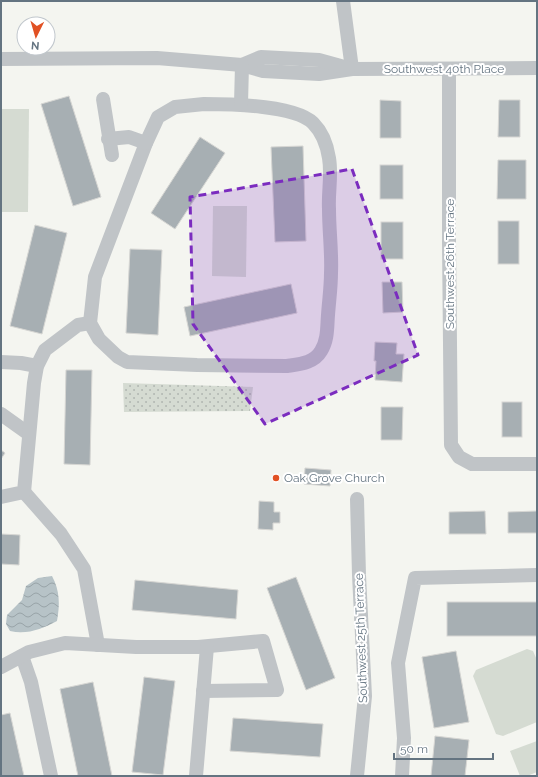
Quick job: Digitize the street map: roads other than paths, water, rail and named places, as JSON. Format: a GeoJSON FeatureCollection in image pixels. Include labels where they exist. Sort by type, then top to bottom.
{"type":"FeatureCollection","features":[{"type":"Feature","properties":{"kind":"street"},"geometry":{"type":"LineString","coordinates":[[343,1],[352,69]]}},
{"type":"Feature","properties":{"kind":"street","name":"Southwest 40th Place"},"geometry":{"type":"LineString","coordinates":[[1,59],[157,58],[242,65],[264,71],[319,74],[352,69],[537,68]]}},
{"type":"Feature","properties":{"kind":"street"},"geometry":{"type":"LineString","coordinates":[[241,104],[242,65]]}},
{"type":"Feature","properties":{"kind":"street","name":"Southwest 26th Terrace"},"geometry":{"type":"LineString","coordinates":[[450,69],[450,439],[454,450],[459,457],[469,463],[537,464]]}},
{"type":"Feature","properties":{"kind":"street"},"geometry":{"type":"LineString","coordinates":[[103,99],[108,139],[112,155]]}},
{"type":"Feature","properties":{"kind":"street"},"geometry":{"type":"LineString","coordinates":[[204,104],[241,104],[269,108],[301,116],[312,122],[322,134],[326,144],[330,172],[328,208],[331,272],[326,342],[321,352],[311,361],[287,366],[197,365],[127,362],[118,357],[99,339],[90,323],[95,277],[146,143],[158,117],[175,107],[204,104]]}},
{"type":"Feature","properties":{"kind":"street"},"geometry":{"type":"LineString","coordinates":[[108,139],[129,137],[146,143]]}},
{"type":"Feature","properties":{"kind":"street"},"geometry":{"type":"LineString","coordinates":[[90,323],[78,325],[45,350],[37,366],[34,383],[24,492],[61,534],[84,569],[98,645]]}},
{"type":"Feature","properties":{"kind":"street"},"geometry":{"type":"LineString","coordinates":[[1,362],[21,363],[37,366]]}},
{"type":"Feature","properties":{"kind":"street"},"geometry":{"type":"LineString","coordinates":[[1,414],[29,434]]}},
{"type":"Feature","properties":{"kind":"street"},"geometry":{"type":"LineString","coordinates":[[1,497],[24,492]]}},
{"type":"Feature","properties":{"kind":"street","name":"Southwest 25th Terrace"},"geometry":{"type":"LineString","coordinates":[[357,499],[365,696],[357,776]]}},
{"type":"Feature","properties":{"kind":"street"},"geometry":{"type":"LineString","coordinates":[[402,776],[404,738],[398,663],[415,578],[537,575]]}},
{"type":"Feature","properties":{"kind":"street"},"geometry":{"type":"LineString","coordinates":[[1,667],[29,652],[65,643],[136,647],[207,647],[262,641],[277,690],[203,691]]}},
{"type":"Feature","properties":{"kind":"street"},"geometry":{"type":"LineString","coordinates":[[196,776],[207,647]]}},
{"type":"Feature","properties":{"kind":"street"},"geometry":{"type":"LineString","coordinates":[[22,656],[31,682],[51,776]]}},
{"type":"Feature","properties":{"kind":"water"},"geometry":{"type":"Polygon","coordinates":[[[52,576],[57,587],[59,598],[57,621],[28,632],[10,631],[6,624],[7,615],[22,600],[26,586],[38,578],[52,576]]]}},
{"type":"Feature","properties":{"kind":"place","name":"Oak Grove Church"},"geometry":{"type":"Point","coordinates":[276,478]}}]}
